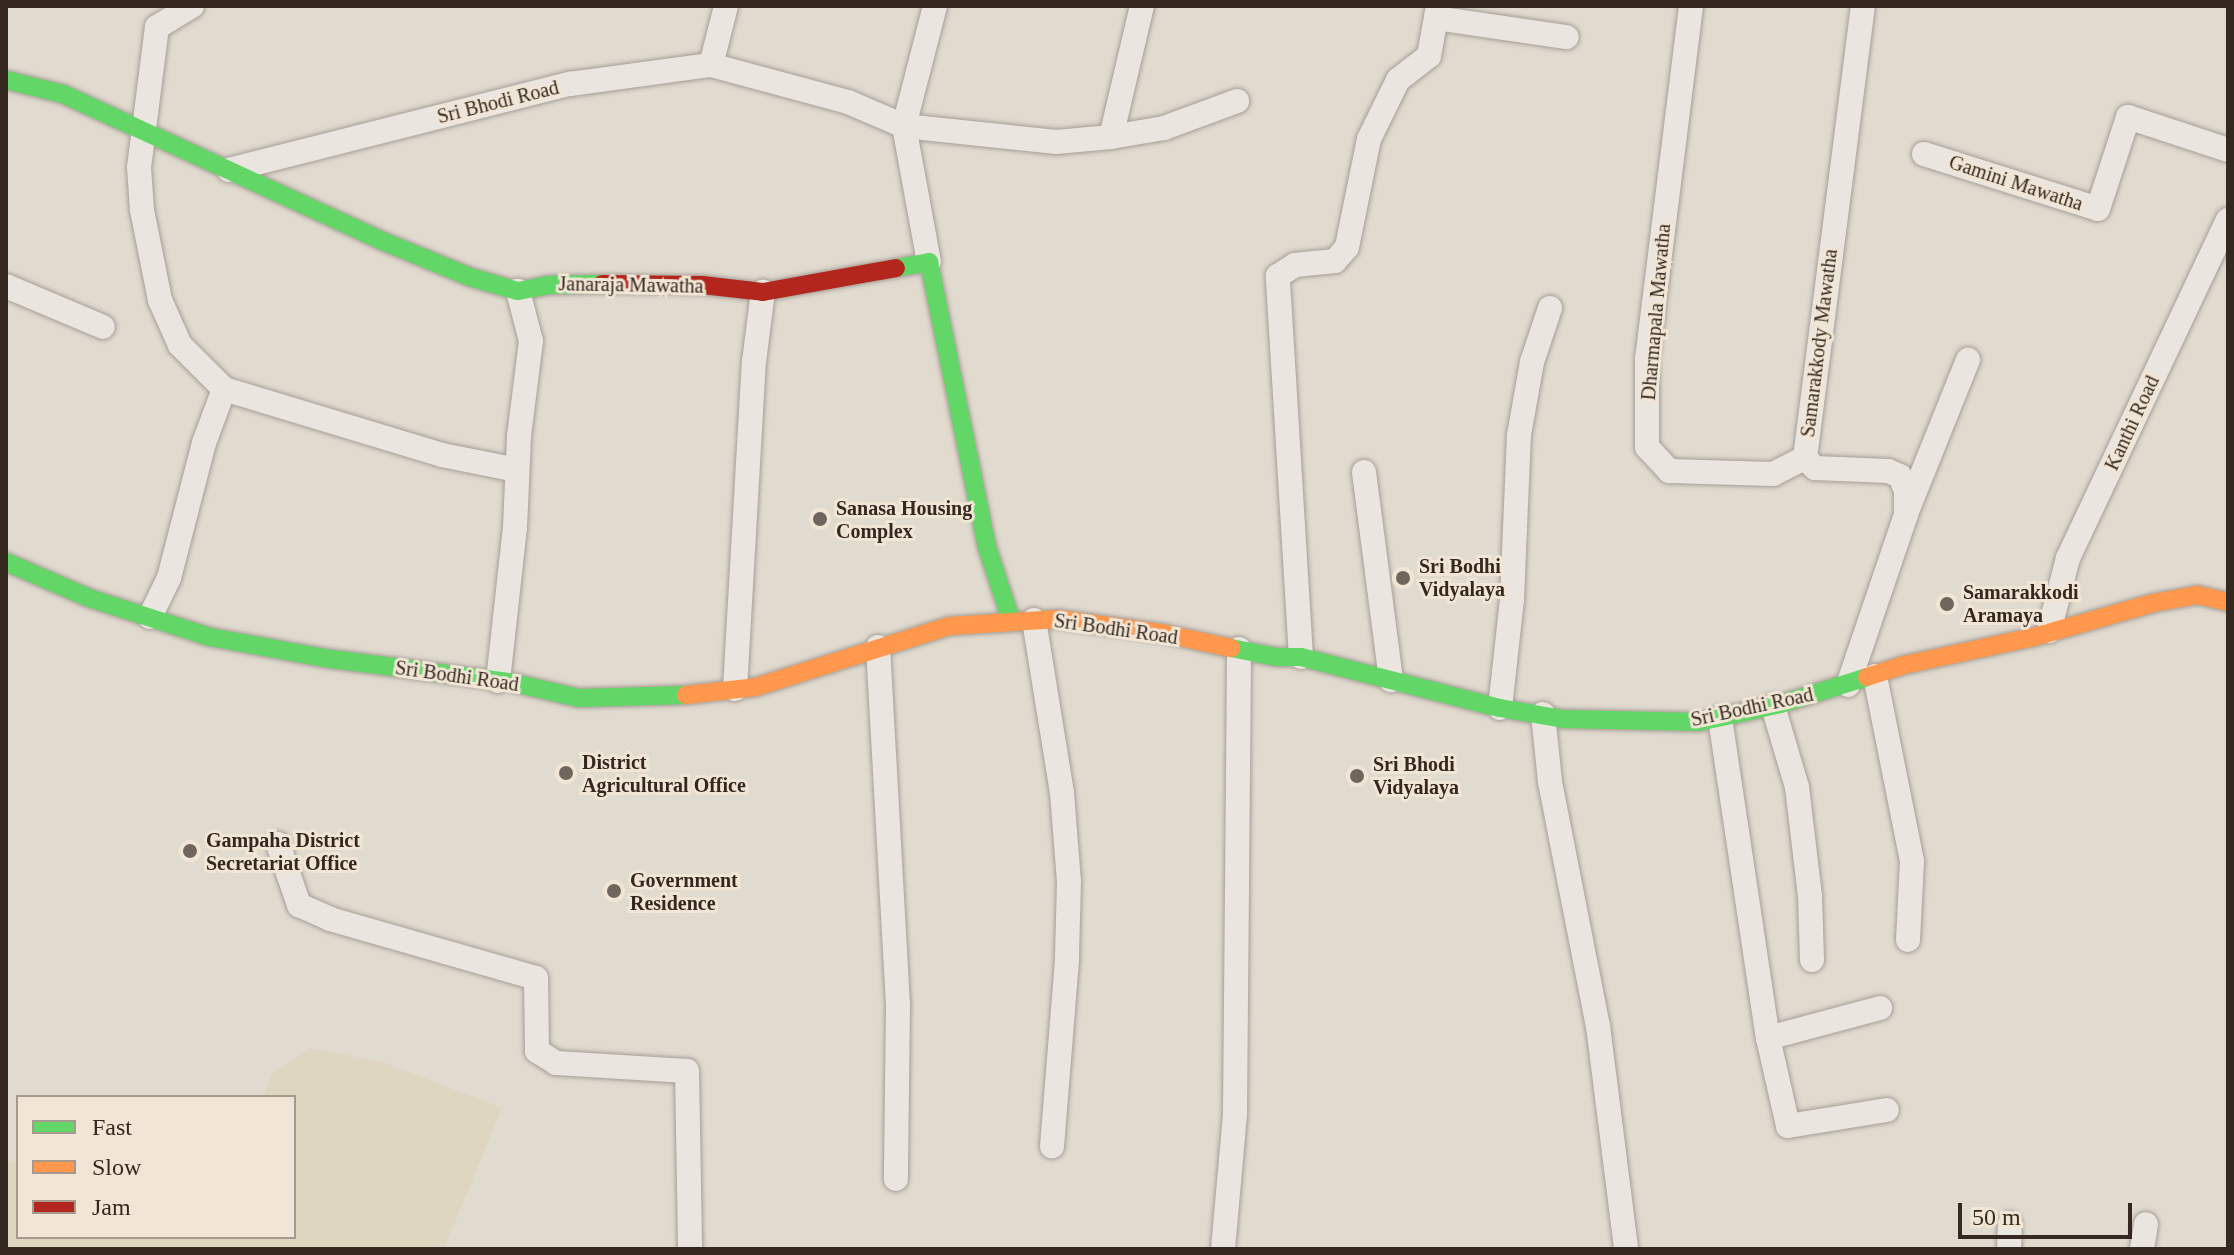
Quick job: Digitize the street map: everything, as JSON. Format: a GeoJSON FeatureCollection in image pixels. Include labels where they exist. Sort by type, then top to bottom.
{"type":"FeatureCollection","features":[{"type":"Feature","properties":{"kind":"street"},"geometry":{"type":"LineString","coordinates":[[192,6],[157,27],[139,167],[142,210],[160,300],[180,345],[224,389],[442,455],[517,470]]}},
{"type":"Feature","properties":{"kind":"street"},"geometry":{"type":"LineString","coordinates":[[726,6],[711,65],[848,102],[904,126],[1056,142],[1164,128],[1237,101]]}},
{"type":"Feature","properties":{"kind":"street"},"geometry":{"type":"LineString","coordinates":[[935,6],[904,126],[987,547],[1022,620],[1062,793],[1069,881],[1067,960],[1052,1146]]}},
{"type":"Feature","properties":{"kind":"street"},"geometry":{"type":"LineString","coordinates":[[1111,137],[1142,6]]}},
{"type":"Feature","properties":{"kind":"street","name":"Dharmapala Mawatha"},"geometry":{"type":"LineString","coordinates":[[1691,6],[1647,359],[1647,447],[1669,471],[1773,474],[1805,458]]}},
{"type":"Feature","properties":{"kind":"street","name":"Samarakkody Mawatha"},"geometry":{"type":"LineString","coordinates":[[1848,685],[1906,515],[1906,491],[1900,476],[1888,471],[1815,468],[1805,458],[1863,6]]}},
{"type":"Feature","properties":{"kind":"street"},"geometry":{"type":"LineString","coordinates":[[1301,657],[1278,276],[1295,265],[1335,261],[1347,247],[1369,139],[1398,80],[1429,56],[1437,12],[1567,37]]}},
{"type":"Feature","properties":{"kind":"street","name":"Sri Bhodi Road"},"geometry":{"type":"LineString","coordinates":[[229,170],[570,84],[711,65]]}},
{"type":"Feature","properties":{"kind":"street","name":"Janaraja Mawatha"},"geometry":{"type":"LineString","coordinates":[[6,80],[63,94],[144,128],[380,240],[470,277],[518,291],[549,285],[631,284],[702,285],[763,292],[929,262]]}},
{"type":"Feature","properties":{"kind":"street","name":"Gamini Mawatha"},"geometry":{"type":"LineString","coordinates":[[1924,154],[2098,209],[2128,117],[2228,150]]}},
{"type":"Feature","properties":{"kind":"street","name":"Kanthi Road"},"geometry":{"type":"LineString","coordinates":[[2049,631],[2068,558],[2228,220]]}},
{"type":"Feature","properties":{"kind":"street"},"geometry":{"type":"LineString","coordinates":[[6,286],[103,327]]}},
{"type":"Feature","properties":{"kind":"street"},"geometry":{"type":"LineString","coordinates":[[498,681],[531,341],[518,291]]}},
{"type":"Feature","properties":{"kind":"street"},"geometry":{"type":"LineString","coordinates":[[735,689],[754,362],[763,292]]}},
{"type":"Feature","properties":{"kind":"street"},"geometry":{"type":"LineString","coordinates":[[1500,708],[1512,600],[1519,435],[1532,362],[1550,308]]}},
{"type":"Feature","properties":{"kind":"street"},"geometry":{"type":"LineString","coordinates":[[1906,515],[1968,360]]}},
{"type":"Feature","properties":{"kind":"street"},"geometry":{"type":"LineString","coordinates":[[150,617],[169,578],[204,443],[224,389]]}},
{"type":"Feature","properties":{"kind":"street"},"geometry":{"type":"LineString","coordinates":[[1364,472],[1391,680]]}},
{"type":"Feature","properties":{"kind":"street","name":"Sri Bodhi Road"},"geometry":{"type":"LineString","coordinates":[[6,562],[89,598],[210,637],[324,658],[498,681],[579,698],[682,696],[756,687],[950,626],[1058,619],[1162,633],[1276,657],[1301,657],[1500,708],[1563,719],[1651,723],[1699,722],[1773,706],[1904,665],[1972,652],[2183,597],[2198,595],[2228,602]]}},
{"type":"Feature","properties":{"kind":"street"},"geometry":{"type":"LineString","coordinates":[[878,647],[898,1005],[896,1179]]}},
{"type":"Feature","properties":{"kind":"street"},"geometry":{"type":"LineString","coordinates":[[1223,1249],[1235,1115],[1239,649]]}},
{"type":"Feature","properties":{"kind":"street"},"geometry":{"type":"LineString","coordinates":[[1875,676],[1912,861],[1908,940]]}},
{"type":"Feature","properties":{"kind":"street"},"geometry":{"type":"LineString","coordinates":[[1773,706],[1797,787],[1810,896],[1812,960]]}},
{"type":"Feature","properties":{"kind":"street"},"geometry":{"type":"LineString","coordinates":[[1543,714],[1550,782],[1598,1026],[1626,1249]]}},
{"type":"Feature","properties":{"kind":"street"},"geometry":{"type":"LineString","coordinates":[[1720,718],[1768,1038],[1788,1126],[1887,1110]]}},
{"type":"Feature","properties":{"kind":"street"},"geometry":{"type":"LineString","coordinates":[[278,844],[299,905],[330,919],[536,978],[537,1051],[556,1063],[687,1071],[690,1249]]}},
{"type":"Feature","properties":{"kind":"street"},"geometry":{"type":"LineString","coordinates":[[1768,1038],[1880,1008]]}},
{"type":"Feature","properties":{"kind":"street"},"geometry":{"type":"LineString","coordinates":[[2009,1249],[2010,1224]]}},
{"type":"Feature","properties":{"kind":"street"},"geometry":{"type":"LineString","coordinates":[[2142,1249],[2146,1224]]}},
{"type":"Feature","properties":{"kind":"shaded area"},"geometry":{"type":"Polygon","coordinates":[[[310,1048],[383,1062],[502,1108],[444,1249],[6,1249],[6,1162],[16,1162],[16,1239],[296,1239],[296,1095],[264,1095],[272,1073],[310,1048]]]}},
{"type":"Feature","properties":{"kind":"traffic: fast"},"geometry":{"type":"LineString","coordinates":[[6,80],[63,94],[380,240],[470,277],[518,291],[549,285],[602,284]]}},
{"type":"Feature","properties":{"kind":"traffic: fast"},"geometry":{"type":"LineString","coordinates":[[896,268],[929,262],[987,547],[1011,620]]}},
{"type":"Feature","properties":{"kind":"traffic: fast"},"geometry":{"type":"LineString","coordinates":[[6,562],[89,598],[210,637],[324,658],[510,682],[579,698],[686,695]]}},
{"type":"Feature","properties":{"kind":"traffic: fast"},"geometry":{"type":"LineString","coordinates":[[1231,648],[1276,657],[1301,657],[1500,708],[1563,719],[1699,722],[1781,704],[1867,677]]}},
{"type":"Feature","properties":{"kind":"traffic: slow"},"geometry":{"type":"LineString","coordinates":[[1867,677],[1904,665],[2034,637],[2153,603],[2198,595],[2228,602]]}},
{"type":"Feature","properties":{"kind":"traffic: slow"},"geometry":{"type":"LineString","coordinates":[[686,695],[756,687],[950,626],[1058,619],[1162,633],[1231,648]]}},
{"type":"Feature","properties":{"kind":"traffic: jam"},"geometry":{"type":"LineString","coordinates":[[602,284],[702,285],[763,292],[896,268]]}},
{"type":"Feature","properties":{"kind":"place","name":"Sanasa Housing Complex"},"geometry":{"type":"Point","coordinates":[820,519]}},
{"type":"Feature","properties":{"kind":"place","name":"Sri Bodhi Vidyalaya"},"geometry":{"type":"Point","coordinates":[1403,578]}},
{"type":"Feature","properties":{"kind":"place","name":"Samarakkodi Aramaya"},"geometry":{"type":"Point","coordinates":[1947,604]}},
{"type":"Feature","properties":{"kind":"place","name":"District Agricultural Office"},"geometry":{"type":"Point","coordinates":[566,773]}},
{"type":"Feature","properties":{"kind":"place","name":"Sri Bhodi Vidyalaya"},"geometry":{"type":"Point","coordinates":[1357,776]}},
{"type":"Feature","properties":{"kind":"place","name":"Gampaha District Secretariat Office"},"geometry":{"type":"Point","coordinates":[190,851]}},
{"type":"Feature","properties":{"kind":"place","name":"Government Residence"},"geometry":{"type":"Point","coordinates":[614,891]}}]}
